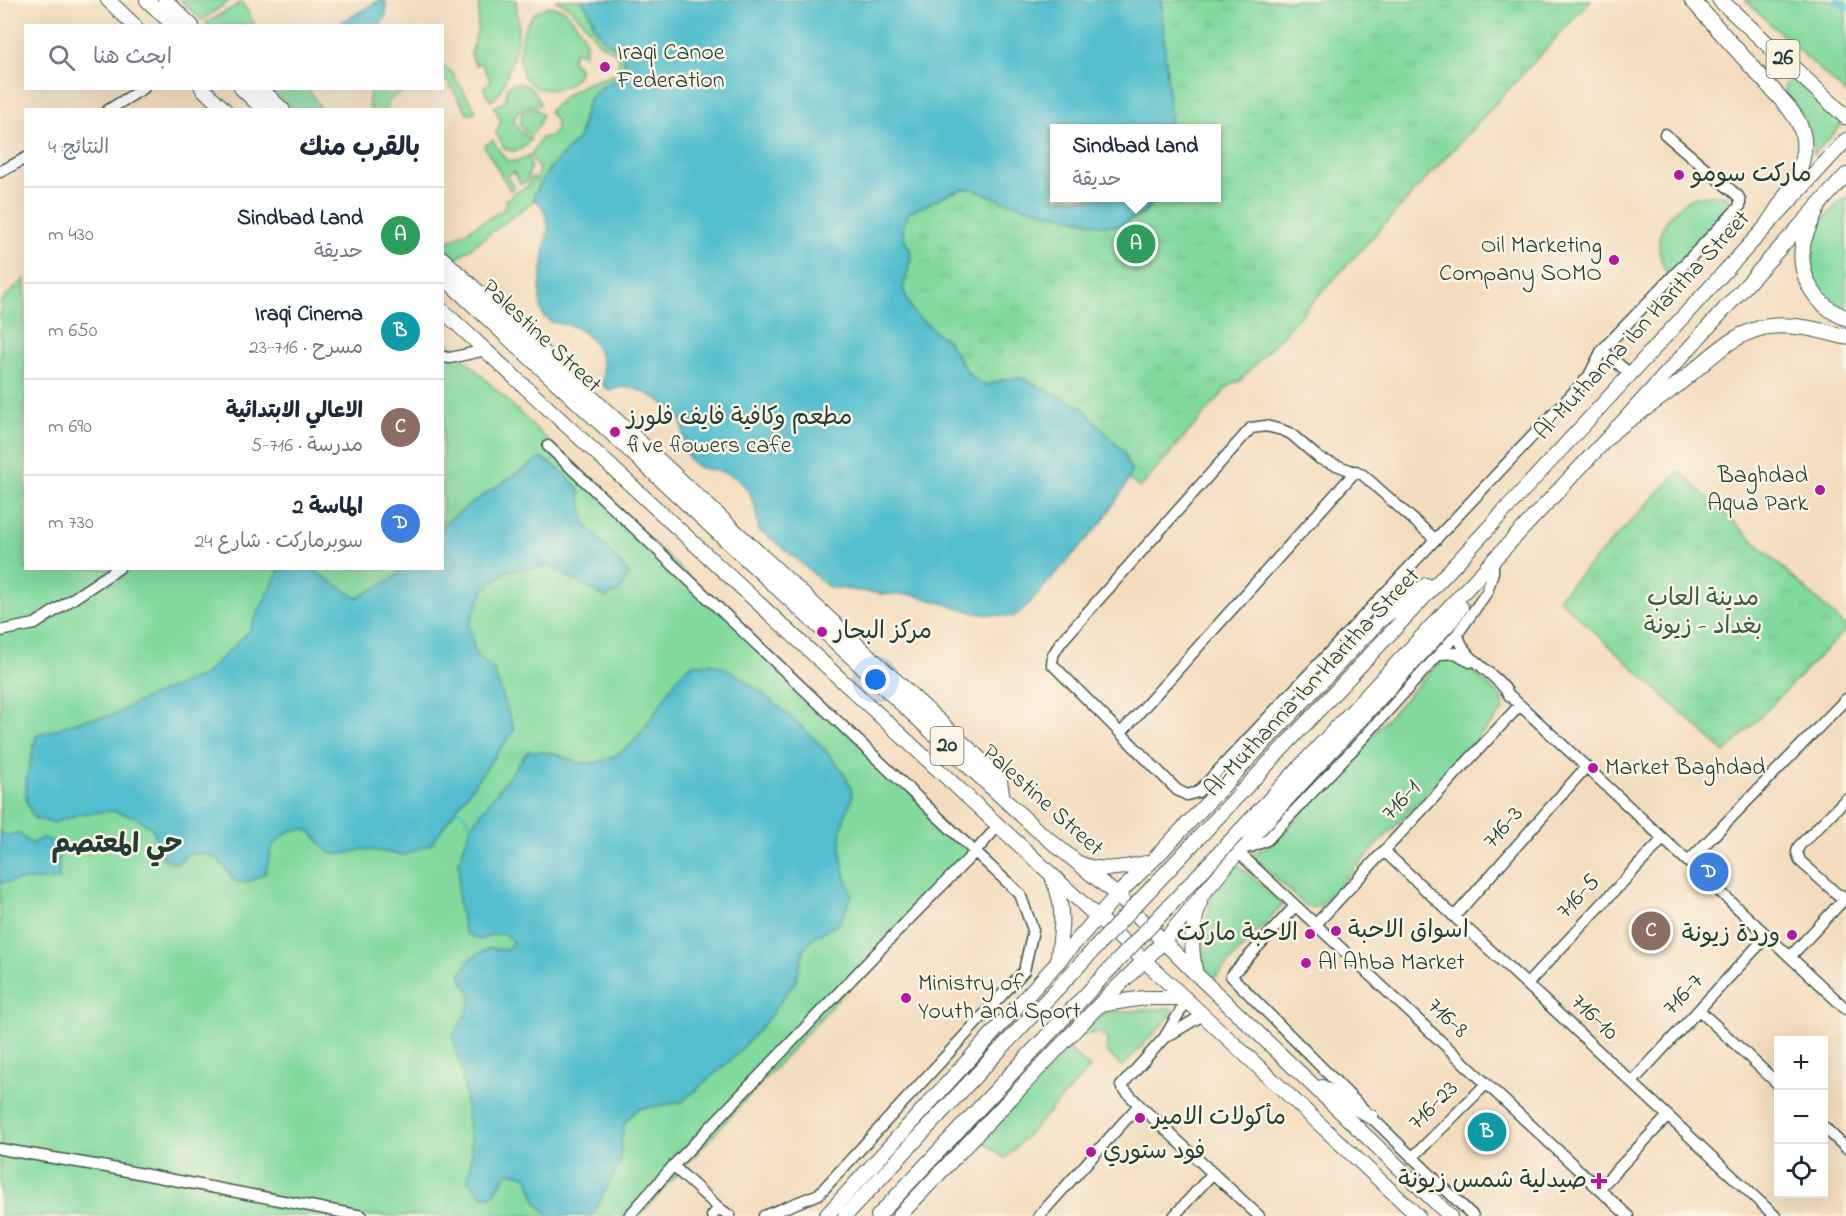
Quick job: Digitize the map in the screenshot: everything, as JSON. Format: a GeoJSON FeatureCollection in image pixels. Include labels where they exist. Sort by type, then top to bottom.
{"type":"FeatureCollection","features":[{"type":"Feature","properties":{"kind":"highway"},"geometry":{"type":"LineString","coordinates":[[1692,0],[1789,108],[1800,124],[1803,136],[1803,157],[1795,181],[1767,225]]}},
{"type":"Feature","properties":{"kind":"highway","name":"26"},"geometry":{"type":"LineString","coordinates":[[1720,0],[1846,117]]}},
{"type":"Feature","properties":{"kind":"highway"},"geometry":{"type":"LineString","coordinates":[[1823,200],[1803,243],[1802,266],[1808,285],[1820,301],[1834,313],[1846,318]]}},
{"type":"Feature","properties":{"kind":"highway"},"geometry":{"type":"LineString","coordinates":[[1617,428],[1678,385],[1717,351],[1742,335],[1772,326],[1803,327],[1846,337]]}},
{"type":"Feature","properties":{"kind":"main road"},"geometry":{"type":"LineString","coordinates":[[108,0],[133,24]]}},
{"type":"Feature","properties":{"kind":"main road"},"geometry":{"type":"LineString","coordinates":[[147,0],[172,24]]}},
{"type":"Feature","properties":{"kind":"main road"},"geometry":{"type":"LineString","coordinates":[[165,0],[190,24]]}},
{"type":"Feature","properties":{"kind":"main road"},"geometry":{"type":"LineString","coordinates":[[204,90],[223,108]]}},
{"type":"Feature","properties":{"kind":"main road"},"geometry":{"type":"LineString","coordinates":[[245,90],[262,108]]}},
{"type":"Feature","properties":{"kind":"main road"},"geometry":{"type":"LineString","coordinates":[[262,90],[281,108]]}},
{"type":"Feature","properties":{"kind":"main road","name":"Al-Muthanna ibn Haritha Street"},"geometry":{"type":"LineString","coordinates":[[845,1216],[1459,560],[1846,140]]}},
{"type":"Feature","properties":{"kind":"main road","name":"Al-Muthanna ibn Haritha Street"},"geometry":{"type":"LineString","coordinates":[[878,1216],[1617,428],[1846,175]]}},
{"type":"Feature","properties":{"kind":"main road"},"geometry":{"type":"LineString","coordinates":[[444,260],[992,770],[1000,781],[1003,798]]}},
{"type":"Feature","properties":{"kind":"main road","name":"Palestine Street"},"geometry":{"type":"LineString","coordinates":[[444,278],[1036,829],[1117,895],[1196,974],[1450,1216]]}},
{"type":"Feature","properties":{"kind":"main road","name":"Palestine Street"},"geometry":{"type":"LineString","coordinates":[[444,312],[1418,1216]]}},
{"type":"Feature","properties":{"kind":"main road"},"geometry":{"type":"LineString","coordinates":[[615,470],[632,452]]}},
{"type":"Feature","properties":{"kind":"main road"},"geometry":{"type":"LineString","coordinates":[[826,1216],[1117,895],[1379,621],[1459,560]]}},
{"type":"Feature","properties":{"kind":"main road"},"geometry":{"type":"LineString","coordinates":[[899,1216],[1099,1005],[1163,942],[1240,850],[1450,621],[1493,561]]}},
{"type":"Feature","properties":{"kind":"main road"},"geometry":{"type":"LineString","coordinates":[[829,636],[855,642]]}},
{"type":"Feature","properties":{"kind":"main road"},"geometry":{"type":"LineString","coordinates":[[1019,845],[1028,846],[1032,843],[1037,836],[1036,829]]}},
{"type":"Feature","properties":{"kind":"main road"},"geometry":{"type":"LineString","coordinates":[[1070,858],[1083,865],[1096,868],[1125,867],[1151,862]]}},
{"type":"Feature","properties":{"kind":"main road"},"geometry":{"type":"LineString","coordinates":[[1051,875],[1057,889],[1062,919],[1057,963]]}},
{"type":"Feature","properties":{"kind":"main road"},"geometry":{"type":"LineString","coordinates":[[1196,974],[1192,952],[1192,933],[1202,898]]}},
{"type":"Feature","properties":{"kind":"main road"},"geometry":{"type":"LineString","coordinates":[[1099,1005],[1143,998],[1186,999]]}},
{"type":"Feature","properties":{"kind":"main road"},"geometry":{"type":"LineString","coordinates":[[1306,1079],[1371,1117]]}},
{"type":"Feature","properties":{"kind":"street"},"geometry":{"type":"LineString","coordinates":[[111,108],[141,90]]}},
{"type":"Feature","properties":{"kind":"street"},"geometry":{"type":"LineString","coordinates":[[1436,540],[1363,475],[1320,459],[1291,434],[1282,430],[1266,426],[1251,428],[1061,642],[1053,655],[1052,664],[1177,790],[1187,795],[1198,792],[1436,540],[1589,376],[1600,353],[1741,204],[1738,196],[1665,134]]}},
{"type":"Feature","properties":{"kind":"street"},"geometry":{"type":"LineString","coordinates":[[0,172],[24,159]]}},
{"type":"Feature","properties":{"kind":"street"},"geometry":{"type":"LineString","coordinates":[[444,357],[486,350]]}},
{"type":"Feature","properties":{"kind":"street"},"geometry":{"type":"LineString","coordinates":[[1600,353],[1627,376]]}},
{"type":"Feature","properties":{"kind":"street"},"geometry":{"type":"LineString","coordinates":[[548,446],[1020,894],[1034,930],[1024,971],[819,1194],[764,1216]]}},
{"type":"Feature","properties":{"kind":"street"},"geometry":{"type":"LineString","coordinates":[[1120,733],[1356,471]]}},
{"type":"Feature","properties":{"kind":"street"},"geometry":{"type":"LineString","coordinates":[[1240,850],[1251,848],[1267,840],[1441,654],[1487,591],[1493,572],[1493,561]]}},
{"type":"Feature","properties":{"kind":"street"},"geometry":{"type":"LineString","coordinates":[[0,632],[35,624],[116,570]]}},
{"type":"Feature","properties":{"kind":"street"},"geometry":{"type":"LineString","coordinates":[[1458,633],[1462,647],[1502,684],[1509,695]]}},
{"type":"Feature","properties":{"kind":"street"},"geometry":{"type":"LineString","coordinates":[[1441,654],[1451,653],[1461,656],[1509,695],[1846,1010]]}},
{"type":"Feature","properties":{"kind":"street"},"geometry":{"type":"LineString","coordinates":[[1688,862],[1846,699]]}},
{"type":"Feature","properties":{"kind":"street","name":"716-1"},"geometry":{"type":"LineString","coordinates":[[1316,924],[1520,705]]}},
{"type":"Feature","properties":{"kind":"street","name":"716-3"},"geometry":{"type":"LineString","coordinates":[[1454,917],[1586,767]]}},
{"type":"Feature","properties":{"kind":"street"},"geometry":{"type":"LineString","coordinates":[[1790,957],[1846,897],[1837,894],[1800,861],[1797,852],[1799,846],[1846,799]]}},
{"type":"Feature","properties":{"kind":"street"},"geometry":{"type":"LineString","coordinates":[[629,1216],[673,1166],[998,826]]}},
{"type":"Feature","properties":{"kind":"street","name":"716-5"},"geometry":{"type":"LineString","coordinates":[[1527,984],[1663,839]]}},
{"type":"Feature","properties":{"kind":"street","name":"716-8"},"geometry":{"type":"LineString","coordinates":[[1240,850],[1295,906],[1628,1216]]}},
{"type":"Feature","properties":{"kind":"street","name":"716-10"},"geometry":{"type":"LineString","coordinates":[[1384,851],[1775,1216]]}},
{"type":"Feature","properties":{"kind":"street"},"geometry":{"type":"LineString","coordinates":[[1295,906],[1231,976],[1473,1216]]}},
{"type":"Feature","properties":{"kind":"street","name":"716-7"},"geometry":{"type":"LineString","coordinates":[[1632,1082],[1767,936]]}},
{"type":"Feature","properties":{"kind":"street"},"geometry":{"type":"LineString","coordinates":[[1186,999],[1164,1038],[1120,1086],[1259,1216]]}},
{"type":"Feature","properties":{"kind":"street"},"geometry":{"type":"LineString","coordinates":[[1699,1010],[1774,1079]]}},
{"type":"Feature","properties":{"kind":"street"},"geometry":{"type":"LineString","coordinates":[[1164,1038],[1203,1015]]}},
{"type":"Feature","properties":{"kind":"street","name":"716-23"},"geometry":{"type":"LineString","coordinates":[[1412,1158],[1486,1084]]}},
{"type":"Feature","properties":{"kind":"street"},"geometry":{"type":"LineString","coordinates":[[1039,1216],[1139,1105]]}},
{"type":"Feature","properties":{"kind":"street"},"geometry":{"type":"LineString","coordinates":[[1599,1189],[1668,1116]]}},
{"type":"Feature","properties":{"kind":"street"},"geometry":{"type":"LineString","coordinates":[[1828,1131],[1846,1148]]}},
{"type":"Feature","properties":{"kind":"street"},"geometry":{"type":"LineString","coordinates":[[0,1149],[362,1216]]}},
{"type":"Feature","properties":{"kind":"street"},"geometry":{"type":"LineString","coordinates":[[673,1166],[715,1212],[730,1216]]}},
{"type":"Feature","properties":{"kind":"street"},"geometry":{"type":"LineString","coordinates":[[1174,1216],[1213,1173]]}},
{"type":"Feature","properties":{"kind":"green space"},"geometry":{"type":"Polygon","coordinates":[[[180,0],[231,0],[202,20],[180,0]]]}},
{"type":"Feature","properties":{"kind":"green space"},"geometry":{"type":"Polygon","coordinates":[[[479,0],[516,0],[518,16],[515,49],[509,70],[501,89],[491,101],[483,88],[490,82],[489,77],[481,63],[476,65],[471,55],[478,28],[479,0]]]}},
{"type":"Feature","properties":{"kind":"green space"},"geometry":{"type":"Polygon","coordinates":[[[555,0],[581,0],[589,11],[594,28],[603,39],[620,51],[624,58],[621,75],[600,88],[588,100],[578,139],[550,168],[533,198],[535,200],[456,259],[444,244],[503,210],[505,201],[512,194],[527,187],[532,177],[536,181],[539,169],[530,155],[541,138],[552,136],[555,132],[557,123],[549,111],[576,89],[617,73],[619,59],[616,53],[599,43],[569,7],[555,0]]]}},
{"type":"Feature","properties":{"kind":"green space"},"geometry":{"type":"Polygon","coordinates":[[[1161,0],[1591,0],[1239,382],[1228,387],[1140,488],[1128,479],[1132,470],[1124,453],[1082,407],[1021,378],[1005,379],[988,385],[978,382],[968,373],[948,342],[915,315],[903,288],[911,258],[903,227],[910,212],[962,189],[973,189],[1006,202],[1045,212],[1101,225],[1117,226],[1142,215],[1155,202],[1221,202],[1221,124],[1171,124],[1161,0]]]}},
{"type":"Feature","properties":{"kind":"green space"},"geometry":{"type":"Polygon","coordinates":[[[1745,0],[1846,0],[1846,94],[1745,0]]]}},
{"type":"Feature","properties":{"kind":"green space"},"geometry":{"type":"Polygon","coordinates":[[[242,2],[254,24],[207,24],[242,2]]]}},
{"type":"Feature","properties":{"kind":"green space"},"geometry":{"type":"Polygon","coordinates":[[[549,6],[565,10],[573,19],[584,36],[586,48],[585,54],[574,52],[571,62],[576,63],[580,71],[576,78],[559,88],[541,89],[530,84],[524,75],[519,51],[526,25],[535,13],[549,6]]]}},
{"type":"Feature","properties":{"kind":"green space"},"geometry":{"type":"Polygon","coordinates":[[[444,66],[453,74],[476,111],[469,115],[447,81],[444,82],[444,66]]]}},
{"type":"Feature","properties":{"kind":"green space"},"geometry":{"type":"Polygon","coordinates":[[[1791,76],[1845,121],[1814,154],[1811,135],[1805,120],[1783,91],[1791,76]]]}},
{"type":"Feature","properties":{"kind":"green space"},"geometry":{"type":"Polygon","coordinates":[[[517,83],[531,89],[540,103],[523,108],[515,116],[514,121],[518,129],[531,139],[522,148],[513,151],[505,149],[496,133],[501,121],[494,107],[505,101],[508,86],[517,83]]]}},
{"type":"Feature","properties":{"kind":"green space"},"geometry":{"type":"Polygon","coordinates":[[[270,90],[310,90],[320,108],[293,108],[270,90]]]}},
{"type":"Feature","properties":{"kind":"green space"},"geometry":{"type":"Polygon","coordinates":[[[370,90],[407,90],[391,99],[387,108],[369,108],[370,90]]]}},
{"type":"Feature","properties":{"kind":"green space"},"geometry":{"type":"Polygon","coordinates":[[[529,108],[535,108],[542,114],[538,127],[531,135],[524,131],[520,124],[522,113],[529,108]]]}},
{"type":"Feature","properties":{"kind":"green space"},"geometry":{"type":"Polygon","coordinates":[[[493,140],[503,156],[510,161],[528,156],[531,165],[527,181],[521,184],[514,172],[507,176],[514,188],[510,190],[484,146],[493,140]]]}},
{"type":"Feature","properties":{"kind":"green space"},"geometry":{"type":"Polygon","coordinates":[[[1724,195],[1736,203],[1668,277],[1660,251],[1659,240],[1662,229],[1669,217],[1690,199],[1724,195]]]}},
{"type":"Feature","properties":{"kind":"green space"},"geometry":{"type":"Polygon","coordinates":[[[1846,196],[1846,309],[1832,302],[1817,285],[1813,273],[1811,245],[1814,234],[1826,216],[1846,196]]]}},
{"type":"Feature","properties":{"kind":"green space"},"geometry":{"type":"Polygon","coordinates":[[[24,280],[24,570],[444,570],[444,339],[972,853],[639,1216],[0,1216],[0,302],[24,280]]]}},
{"type":"Feature","properties":{"kind":"green space","name":"مدينة العاب بغداد - زيونة"},"geometry":{"type":"Polygon","coordinates":[[[1679,471],[1846,627],[1725,753],[1558,598],[1679,471]]]}},
{"type":"Feature","properties":{"kind":"green space"},"geometry":{"type":"Polygon","coordinates":[[[1443,657],[1457,657],[1502,698],[1504,706],[1502,712],[1319,907],[1307,907],[1251,855],[1272,844],[1290,826],[1443,657]]]}},
{"type":"Feature","properties":{"kind":"green space"},"geometry":{"type":"Polygon","coordinates":[[[1236,863],[1283,904],[1211,982],[1203,966],[1203,948],[1210,903],[1216,884],[1236,863]]]}},
{"type":"Feature","properties":{"kind":"green space"},"geometry":{"type":"Polygon","coordinates":[[[1170,1008],[1173,1010],[1171,1015],[1122,1067],[1106,1051],[1107,1039],[1100,1033],[1085,1034],[1082,1030],[1104,1013],[1170,1008]]]}},
{"type":"Feature","properties":{"kind":"green space"},"geometry":{"type":"Polygon","coordinates":[[[1068,1048],[1090,1068],[1005,1159],[982,1140],[1068,1048]]]}},
{"type":"Feature","properties":{"kind":"water"},"geometry":{"type":"Polygon","coordinates":[[[380,0],[385,0],[385,16],[381,24],[339,24],[380,0]]]}},
{"type":"Feature","properties":{"kind":"water"},"geometry":{"type":"Polygon","coordinates":[[[581,0],[1161,0],[1171,124],[1050,124],[1050,202],[1155,202],[1142,214],[1117,226],[1101,225],[1006,202],[973,189],[962,189],[910,212],[903,227],[911,258],[903,288],[907,300],[915,315],[948,342],[968,373],[978,382],[988,385],[1005,379],[1021,378],[1082,407],[1124,453],[1132,470],[1126,485],[1102,522],[1024,609],[1013,617],[976,613],[915,595],[883,594],[829,587],[775,541],[759,531],[752,500],[743,484],[726,473],[700,468],[692,463],[685,451],[681,421],[671,409],[656,398],[638,390],[623,387],[609,390],[602,384],[601,358],[588,336],[573,326],[552,322],[543,315],[540,288],[548,226],[543,208],[533,199],[551,167],[579,136],[590,98],[598,89],[620,75],[625,64],[620,51],[601,36],[581,0]]]}},
{"type":"Feature","properties":{"kind":"water"},"geometry":{"type":"Polygon","coordinates":[[[541,458],[560,470],[579,489],[585,523],[629,574],[619,592],[605,597],[549,566],[507,571],[483,591],[469,625],[475,653],[494,670],[514,730],[431,844],[404,855],[364,849],[344,854],[330,854],[311,832],[302,829],[289,831],[273,845],[265,874],[247,882],[234,881],[220,861],[209,855],[185,855],[178,863],[171,862],[162,856],[153,829],[135,817],[113,811],[79,814],[53,823],[34,818],[26,800],[26,782],[36,736],[82,720],[111,716],[142,700],[204,675],[249,631],[278,570],[315,570],[357,598],[394,578],[401,570],[444,570],[444,523],[541,458]]]}},
{"type":"Feature","properties":{"kind":"water"},"geometry":{"type":"Polygon","coordinates":[[[711,663],[732,672],[782,710],[822,746],[848,782],[852,799],[843,822],[841,850],[843,868],[852,894],[844,914],[838,924],[815,936],[804,949],[796,981],[763,1025],[732,1059],[682,1102],[638,1109],[625,1122],[620,1163],[593,1214],[550,1216],[537,1203],[527,1176],[508,1172],[493,1196],[483,1196],[468,1181],[472,1153],[463,1078],[453,1037],[466,1014],[472,997],[460,974],[470,959],[489,948],[507,950],[513,942],[505,934],[491,935],[480,940],[465,933],[458,901],[459,861],[471,826],[528,751],[557,754],[580,763],[606,760],[629,746],[638,736],[685,669],[694,664],[711,663]]]}},
{"type":"Feature","properties":{"kind":"water"},"geometry":{"type":"Polygon","coordinates":[[[0,833],[7,835],[19,833],[31,844],[43,837],[64,847],[59,858],[59,880],[0,883],[0,833]]]}},
{"type":"Feature","properties":{"kind":"waterway"},"geometry":{"type":"LineString","coordinates":[[1838,0],[1846,7]]}},
{"type":"Feature","properties":{"kind":"waterway"},"geometry":{"type":"LineString","coordinates":[[457,809],[465,815],[471,826]]}},
{"type":"Feature","properties":{"kind":"place","name":"Iraqi Canoe Federation"},"geometry":{"type":"Point","coordinates":[605,67]}},
{"type":"Feature","properties":{"kind":"place","name":"ماركت سومو"},"geometry":{"type":"Point","coordinates":[1679,175]}},
{"type":"Feature","properties":{"kind":"place","name":"Sindbad Land"},"geometry":{"type":"Point","coordinates":[1136,244]}},
{"type":"Feature","properties":{"kind":"place","name":"Oil Marketing Company SOMO"},"geometry":{"type":"Point","coordinates":[1614,260]}},
{"type":"Feature","properties":{"kind":"place","name":"مطعم وكافية فايف فلورز five flowers cafe"},"geometry":{"type":"Point","coordinates":[615,432]}},
{"type":"Feature","properties":{"kind":"place","name":"Baghdad Aqua Park"},"geometry":{"type":"Point","coordinates":[1820,490]}},
{"type":"Feature","properties":{"kind":"place","name":"مركز البحار"},"geometry":{"type":"Point","coordinates":[822,632]}},
{"type":"Feature","properties":{"kind":"place","name":"Market Baghdad"},"geometry":{"type":"Point","coordinates":[1593,768]}},
{"type":"Feature","properties":{"kind":"place","name":"الماسة 2"},"geometry":{"type":"Point","coordinates":[1709,872]}},
{"type":"Feature","properties":{"kind":"place","name":"اسواق الاحبة"},"geometry":{"type":"Point","coordinates":[1336,931]}},
{"type":"Feature","properties":{"kind":"place","name":"الاعالي الابتدائية"},"geometry":{"type":"Point","coordinates":[1651,931]}},
{"type":"Feature","properties":{"kind":"place","name":"الاحبة ماركت"},"geometry":{"type":"Point","coordinates":[1310,934]}},
{"type":"Feature","properties":{"kind":"place","name":"وردة زيونة"},"geometry":{"type":"Point","coordinates":[1792,935]}},
{"type":"Feature","properties":{"kind":"place","name":"Al Ahba Market"},"geometry":{"type":"Point","coordinates":[1306,963]}},
{"type":"Feature","properties":{"kind":"place","name":"Ministry of Youth and Sport"},"geometry":{"type":"Point","coordinates":[906,998]}},
{"type":"Feature","properties":{"kind":"place","name":"مأكولات الامير"},"geometry":{"type":"Point","coordinates":[1140,1118]}},
{"type":"Feature","properties":{"kind":"place","name":"Iraqi Cinema"},"geometry":{"type":"Point","coordinates":[1487,1132]}},
{"type":"Feature","properties":{"kind":"place","name":"فود ستوري"},"geometry":{"type":"Point","coordinates":[1091,1152]}},
{"type":"Feature","properties":{"kind":"place","name":"صيدلية شمس زيونة"},"geometry":{"type":"Point","coordinates":[1599,1181]}},
{"type":"Feature","properties":{"kind":"district","name":"حي المعتصم"},"geometry":{"type":"Point","coordinates":[117,845]}}]}
